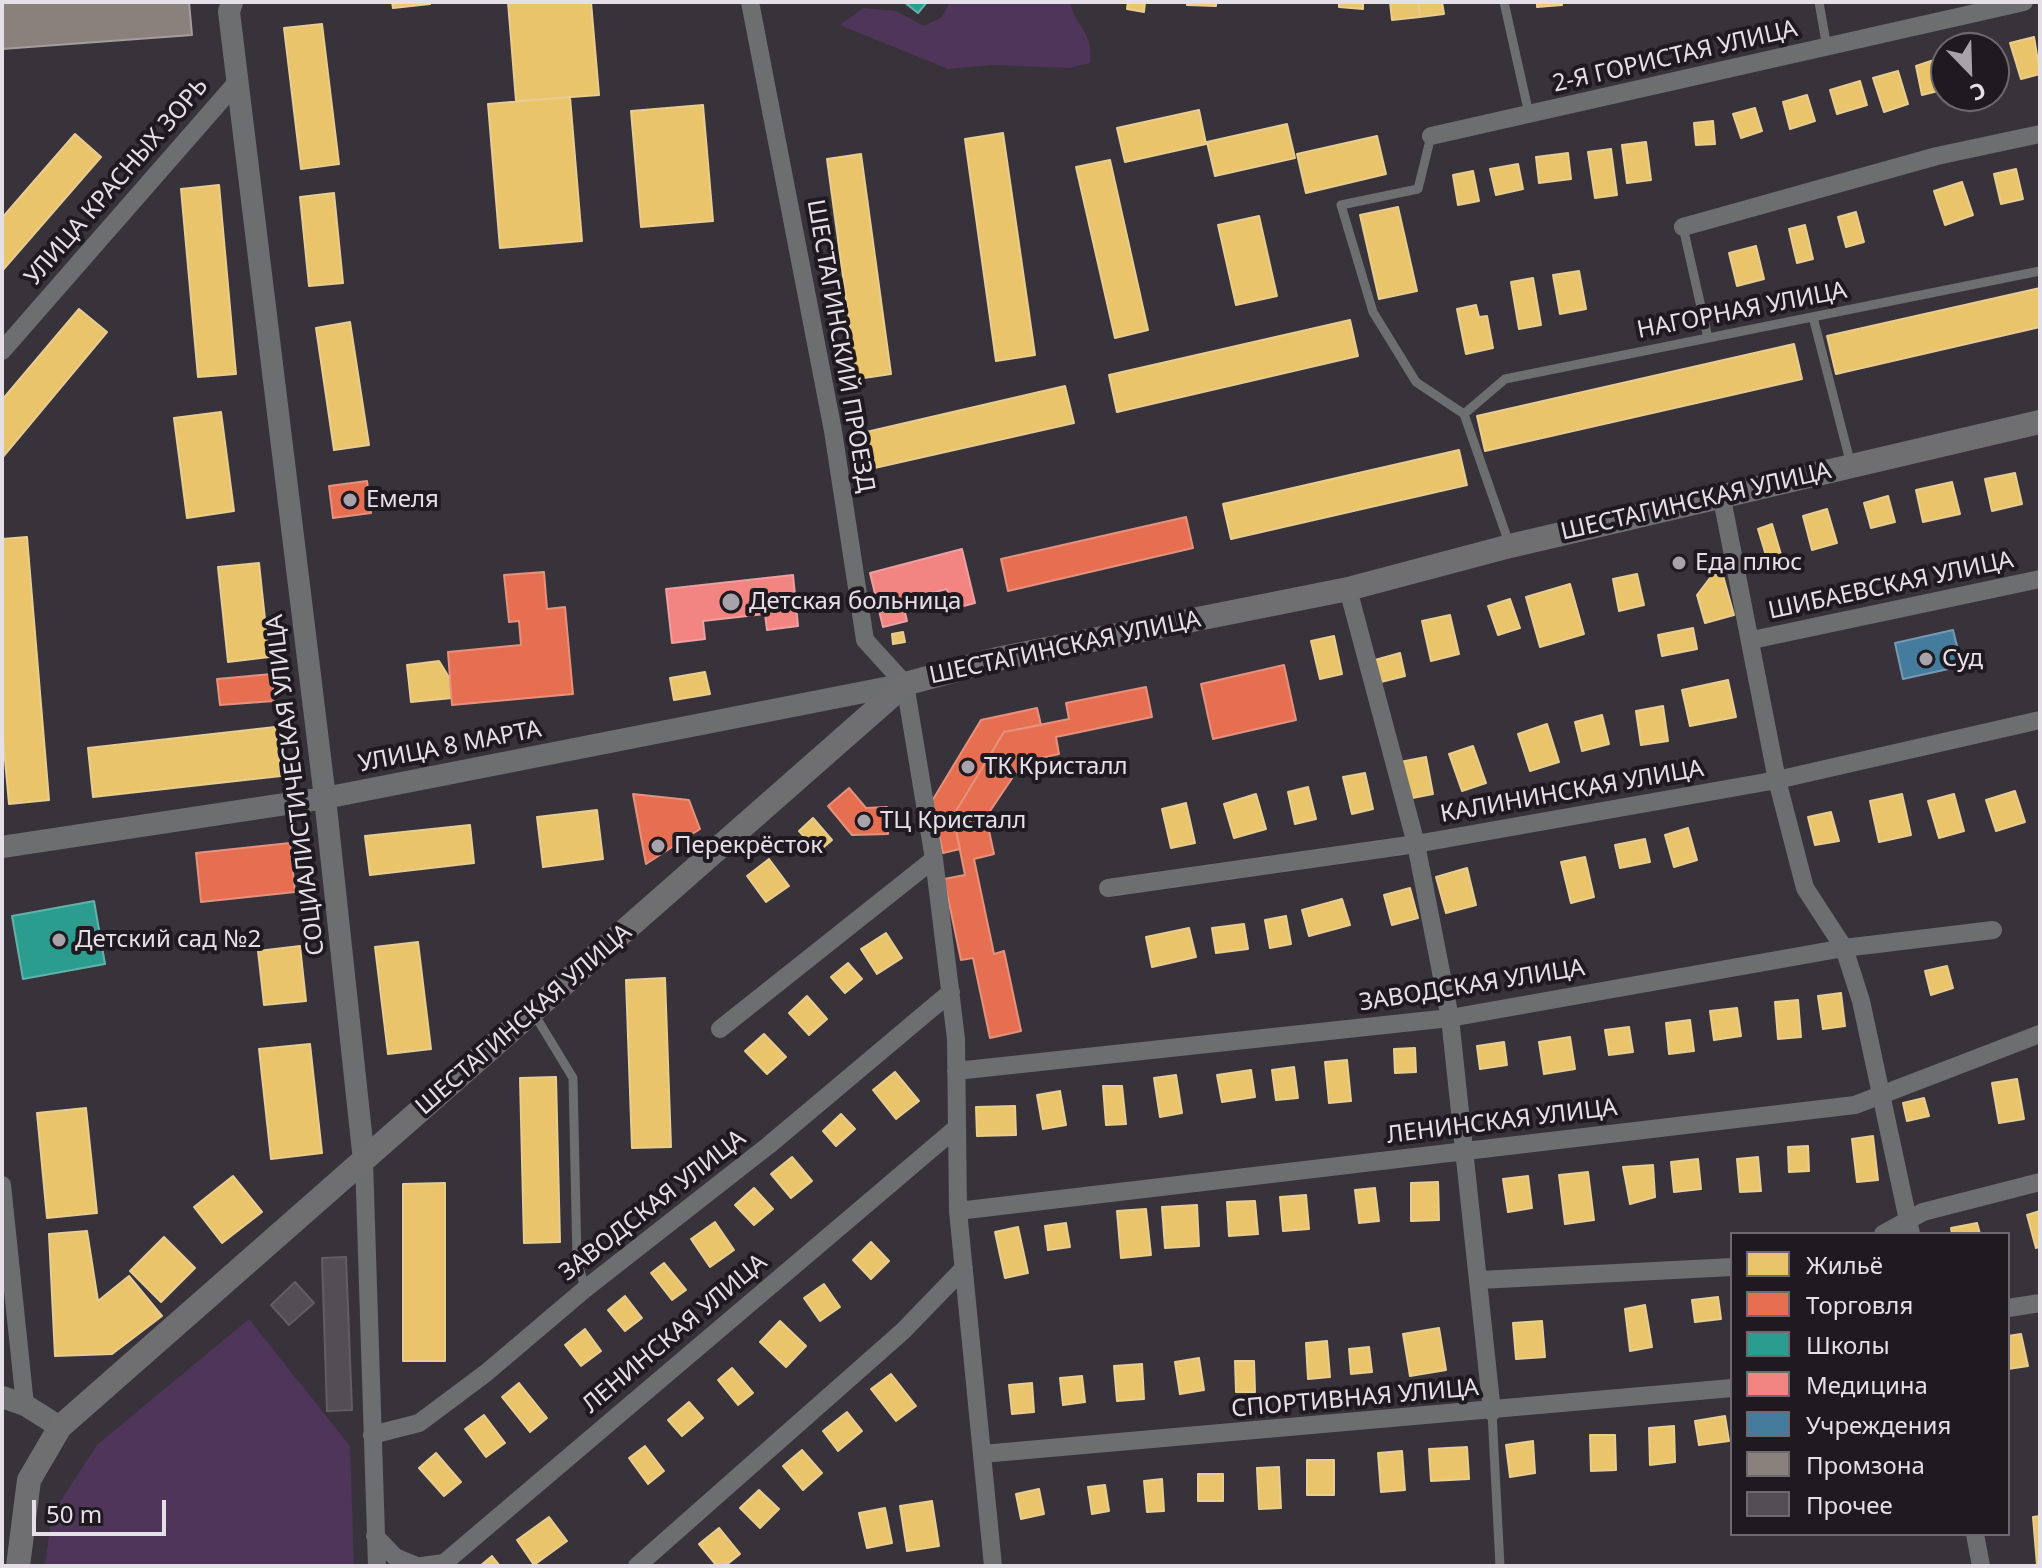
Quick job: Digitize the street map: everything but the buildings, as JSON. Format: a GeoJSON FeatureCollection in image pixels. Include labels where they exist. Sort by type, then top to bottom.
{"type":"FeatureCollection","features":[{"type":"Feature","properties":{"kind":"main road","name":"ШЕСТАГИНСКАЯ УЛИЦА"},"geometry":{"type":"LineString","coordinates":[[18,1566],[29,1480],[60,1427],[905,684],[997,659],[1348,589],[1510,546],[1722,499],[1851,465],[2040,422]]}},
{"type":"Feature","properties":{"kind":"street","name":"СОЦИАЛИСТИЧЕСКАЯ УЛИЦА"},"geometry":{"type":"LineString","coordinates":[[232,2],[229,12],[325,798],[364,1161],[377,1566]]}},
{"type":"Feature","properties":{"kind":"street","name":"ШЕСТАГИНСКИЙ ПРОЕЗД"},"geometry":{"type":"LineString","coordinates":[[750,2],[833,431],[865,640],[905,684]]}},
{"type":"Feature","properties":{"kind":"street","name":"2-Я ГОРИСТАЯ УЛИЦА"},"geometry":{"type":"LineString","coordinates":[[1431,136],[2024,2]]}},
{"type":"Feature","properties":{"kind":"street","name":"УЛИЦА КРАСНЫХ ЗОРЬ"},"geometry":{"type":"LineString","coordinates":[[2,351],[238,81]]}},
{"type":"Feature","properties":{"kind":"street"},"geometry":{"type":"LineString","coordinates":[[1683,227],[1937,156],[2040,134]]}},
{"type":"Feature","properties":{"kind":"street"},"geometry":{"type":"LineString","coordinates":[[1722,499],[1777,780],[1805,888],[1844,948],[1861,1001],[1909,1227]]}},
{"type":"Feature","properties":{"kind":"street","name":"ШИБАЕВСКАЯ УЛИЦА"},"geometry":{"type":"LineString","coordinates":[[1752,640],[2040,579]]}},
{"type":"Feature","properties":{"kind":"street"},"geometry":{"type":"LineString","coordinates":[[1348,589],[1416,844],[1450,1018],[1467,1151],[1492,1412]]}},
{"type":"Feature","properties":{"kind":"street","name":"УЛИЦА 8 МАРТА"},"geometry":{"type":"LineString","coordinates":[[2,847],[325,798],[905,684]]}},
{"type":"Feature","properties":{"kind":"street"},"geometry":{"type":"LineString","coordinates":[[905,684],[934,859],[951,992],[956,1071],[958,1211],[993,1566]]}},
{"type":"Feature","properties":{"kind":"street","name":"КАЛИНИНСКАЯ УЛИЦА"},"geometry":{"type":"LineString","coordinates":[[1108,888],[1416,844],[1777,780],[2040,720]]}},
{"type":"Feature","properties":{"kind":"street"},"geometry":{"type":"LineString","coordinates":[[720,1029],[934,859]]}},
{"type":"Feature","properties":{"kind":"street","name":"ЗАВОДСКАЯ УЛИЦА"},"geometry":{"type":"LineString","coordinates":[[956,1071],[1450,1018],[1844,948],[1993,930]]}},
{"type":"Feature","properties":{"kind":"street","name":"ЗАВОДСКАЯ УЛИЦА"},"geometry":{"type":"LineString","coordinates":[[372,1435],[419,1423],[486,1373],[585,1289],[769,1145],[951,992]]}},
{"type":"Feature","properties":{"kind":"street","name":"ЛЕНИНСКАЯ УЛИЦА"},"geometry":{"type":"LineString","coordinates":[[958,1211],[1855,1105],[2040,1034]]}},
{"type":"Feature","properties":{"kind":"street","name":"ЛЕНИНСКАЯ УЛИЦА"},"geometry":{"type":"LineString","coordinates":[[375,1536],[395,1557],[420,1566],[444,1563],[955,1129]]}},
{"type":"Feature","properties":{"kind":"street"},"geometry":{"type":"LineString","coordinates":[[1909,1227],[1923,1212],[2040,1182]]}},
{"type":"Feature","properties":{"kind":"street"},"geometry":{"type":"LineString","coordinates":[[2,1185],[25,1405]]}},
{"type":"Feature","properties":{"kind":"street"},"geometry":{"type":"LineString","coordinates":[[1480,1280],[1730,1267]]}},
{"type":"Feature","properties":{"kind":"street"},"geometry":{"type":"LineString","coordinates":[[637,1566],[903,1331],[964,1268]]}},
{"type":"Feature","properties":{"kind":"street"},"geometry":{"type":"LineString","coordinates":[[2010,1308],[2040,1303]]}},
{"type":"Feature","properties":{"kind":"street","name":"СПОРТИВНАЯ УЛИЦА"},"geometry":{"type":"LineString","coordinates":[[982,1454],[1492,1412],[1730,1388]]}},
{"type":"Feature","properties":{"kind":"street"},"geometry":{"type":"LineString","coordinates":[[2,1397],[25,1405],[60,1427]]}},
{"type":"Feature","properties":{"kind":"street"},"geometry":{"type":"LineString","coordinates":[[1975,1536],[1981,1566]]}},
{"type":"Feature","properties":{"kind":"lane"},"geometry":{"type":"LineString","coordinates":[[1504,2],[1529,114]]}},
{"type":"Feature","properties":{"kind":"lane"},"geometry":{"type":"LineString","coordinates":[[1819,2],[1827,48]]}},
{"type":"Feature","properties":{"kind":"lane"},"geometry":{"type":"LineString","coordinates":[[1431,136],[1418,189],[1341,205],[1373,312],[1416,382],[1464,414],[1510,546]]}},
{"type":"Feature","properties":{"kind":"lane"},"geometry":{"type":"LineString","coordinates":[[1683,227],[1708,338]]}},
{"type":"Feature","properties":{"kind":"lane","name":"НАГОРНАЯ УЛИЦА"},"geometry":{"type":"LineString","coordinates":[[1464,414],[1505,379],[2040,271]]}},
{"type":"Feature","properties":{"kind":"lane"},"geometry":{"type":"LineString","coordinates":[[1813,317],[1851,465]]}},
{"type":"Feature","properties":{"kind":"lane"},"geometry":{"type":"LineString","coordinates":[[533,1012],[573,1078],[577,1260],[585,1289]]}},
{"type":"Feature","properties":{"kind":"lane"},"geometry":{"type":"LineString","coordinates":[[1492,1412],[1500,1566]]}},
{"type":"Feature","properties":{"kind":"shaded area"},"geometry":{"type":"Polygon","coordinates":[[[950,2],[1070,2],[1087,36],[1090,63],[1069,68],[993,65],[948,69],[840,25],[863,8],[896,11],[924,26],[942,17],[950,2]]]}},
{"type":"Feature","properties":{"kind":"shaded area"},"geometry":{"type":"Polygon","coordinates":[[[249,1319],[350,1446],[354,1566],[45,1566],[52,1514],[97,1445],[249,1319]]]}},
{"type":"Feature","properties":{"kind":"place","name":"Емеля"},"geometry":{"type":"Point","coordinates":[350,500]}},
{"type":"Feature","properties":{"kind":"place","name":"Еда плюс"},"geometry":{"type":"Point","coordinates":[1679,563]}},
{"type":"Feature","properties":{"kind":"place","name":"Детская больница"},"geometry":{"type":"Point","coordinates":[731,602]}},
{"type":"Feature","properties":{"kind":"place","name":"Суд"},"geometry":{"type":"Point","coordinates":[1926,659]}},
{"type":"Feature","properties":{"kind":"place","name":"ТК Кристалл"},"geometry":{"type":"Point","coordinates":[968,767]}},
{"type":"Feature","properties":{"kind":"place","name":"ТЦ Кристалл"},"geometry":{"type":"Point","coordinates":[864,821]}},
{"type":"Feature","properties":{"kind":"place","name":"Перекрёсток"},"geometry":{"type":"Point","coordinates":[658,846]}},
{"type":"Feature","properties":{"kind":"place","name":"Детский сад №2"},"geometry":{"type":"Point","coordinates":[59,940]}}]}
